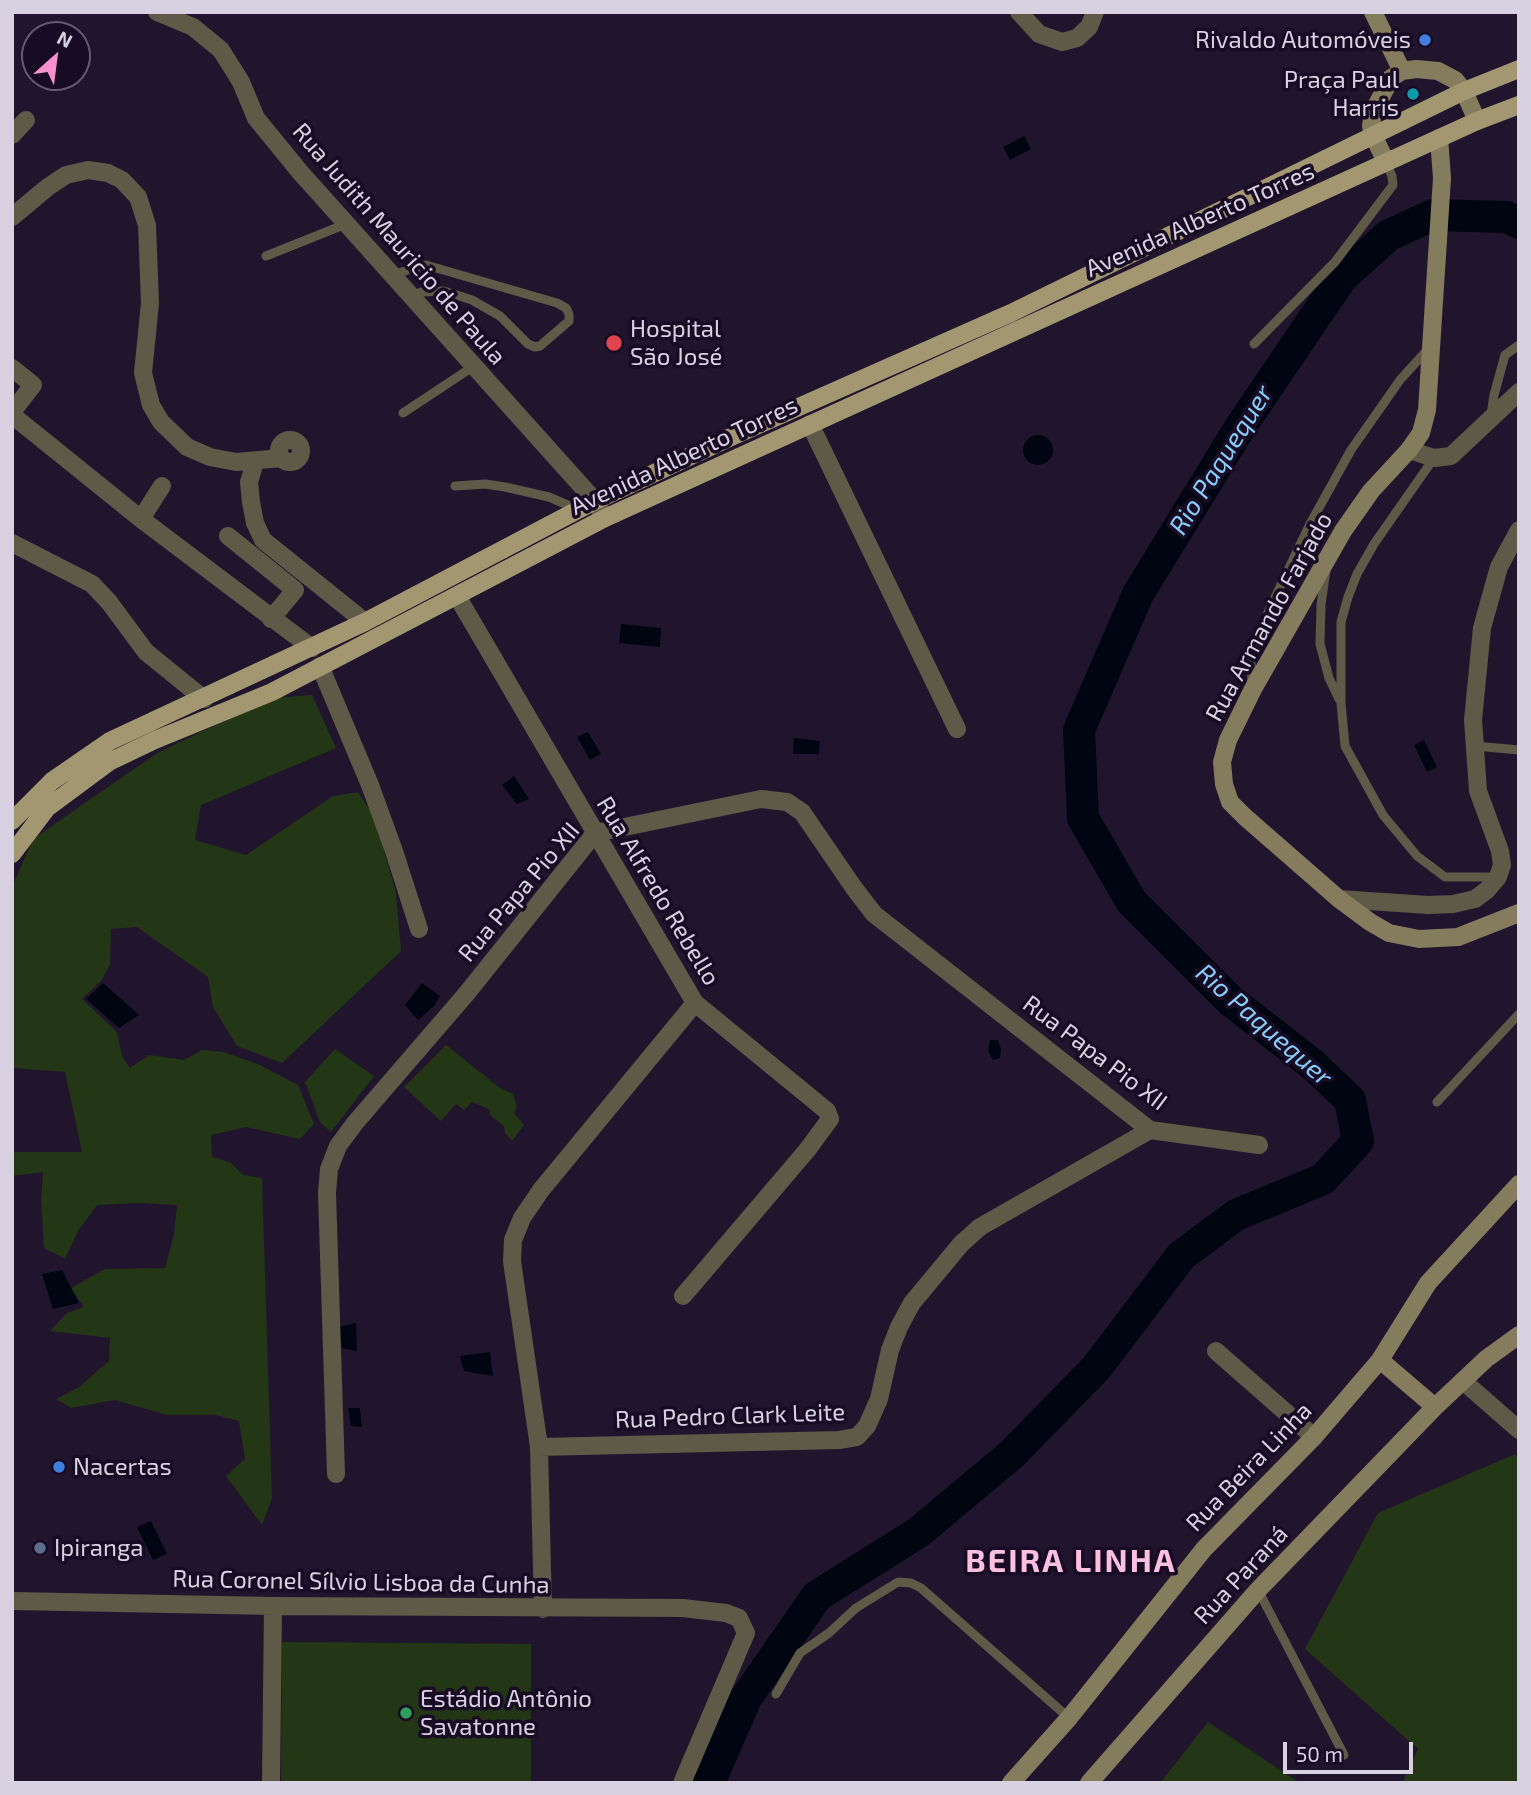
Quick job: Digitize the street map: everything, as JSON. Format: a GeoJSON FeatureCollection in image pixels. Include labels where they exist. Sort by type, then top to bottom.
{"type":"FeatureCollection","features":[{"type":"Feature","properties":{"kind":"main road","name":"Avenida Alberto Torres"},"geometry":{"type":"LineString","coordinates":[[12,821],[47,785],[94,751],[365,622],[578,510],[731,437],[1011,313],[1464,91],[1519,69]]}},
{"type":"Feature","properties":{"kind":"main road","name":"Avenida Alberto Torres"},"geometry":{"type":"LineString","coordinates":[[12,854],[47,808],[109,762],[272,692],[605,518],[1439,138],[1519,105]]}},
{"type":"Feature","properties":{"kind":"street","name":"Rua Judith Mauricio de Paula"},"geometry":{"type":"LineString","coordinates":[[157,12],[193,27],[221,50],[241,82],[256,118],[300,172],[595,502],[605,518]]}},
{"type":"Feature","properties":{"kind":"street"},"geometry":{"type":"LineString","coordinates":[[1019,12],[1039,34],[1062,42],[1077,38],[1089,27],[1095,12]]}},
{"type":"Feature","properties":{"kind":"street"},"geometry":{"type":"LineString","coordinates":[[1373,12],[1402,71]]}},
{"type":"Feature","properties":{"kind":"street"},"geometry":{"type":"LineString","coordinates":[[1386,162],[1373,135],[1373,112],[1391,78],[1402,71],[1438,71],[1455,79],[1464,91],[1477,121]]}},
{"type":"Feature","properties":{"kind":"street"},"geometry":{"type":"LineString","coordinates":[[12,135],[26,120]]}},
{"type":"Feature","properties":{"kind":"street","name":"Rua Armando Farjado"},"geometry":{"type":"LineString","coordinates":[[1439,138],[1442,178],[1427,410],[1421,433],[1371,491],[1329,555],[1253,689],[1228,740],[1222,762],[1224,784],[1230,802],[1339,899],[1389,933],[1419,939],[1458,937],[1519,913]]}},
{"type":"Feature","properties":{"kind":"street"},"geometry":{"type":"LineString","coordinates":[[12,217],[66,175],[88,170],[108,173],[122,180],[138,197],[147,225],[150,303],[143,373],[150,405],[161,422],[187,447],[210,457],[236,462],[282,458]]}},
{"type":"Feature","properties":{"kind":"street"},"geometry":{"type":"LineString","coordinates":[[12,368],[33,385],[12,414],[142,519],[312,648]]}},
{"type":"Feature","properties":{"kind":"street"},"geometry":{"type":"LineString","coordinates":[[1409,450],[1434,458],[1451,456],[1519,393]]}},
{"type":"Feature","properties":{"kind":"street"},"geometry":{"type":"LineString","coordinates":[[810,424],[957,729]]}},
{"type":"Feature","properties":{"kind":"street"},"geometry":{"type":"LineString","coordinates":[[255,461],[249,482],[251,502],[255,523],[263,540],[365,622]]}},
{"type":"Feature","properties":{"kind":"street"},"geometry":{"type":"LineString","coordinates":[[142,519],[162,486]]}},
{"type":"Feature","properties":{"kind":"street"},"geometry":{"type":"LineString","coordinates":[[1339,899],[1453,904],[1475,899],[1498,877],[1502,865],[1500,851],[1478,791],[1473,720],[1482,628],[1499,567],[1519,530]]}},
{"type":"Feature","properties":{"kind":"street"},"geometry":{"type":"LineString","coordinates":[[228,536],[295,590],[271,619]]}},
{"type":"Feature","properties":{"kind":"street"},"geometry":{"type":"LineString","coordinates":[[12,543],[92,584],[109,602],[146,652],[204,699]]}},
{"type":"Feature","properties":{"kind":"street","name":"Rua Alfredo Rebello"},"geometry":{"type":"LineString","coordinates":[[457,596],[695,1003],[827,1111],[830,1119],[817,1139],[683,1296]]}},
{"type":"Feature","properties":{"kind":"street"},"geometry":{"type":"LineString","coordinates":[[320,666],[370,785],[419,929]]}},
{"type":"Feature","properties":{"kind":"street","name":"Rua Papa Pio XII"},"geometry":{"type":"LineString","coordinates":[[336,1474],[327,1193],[329,1169],[338,1146],[467,993],[595,833],[761,799],[787,802],[802,811],[874,914],[1150,1130],[1259,1145]]}},
{"type":"Feature","properties":{"kind":"street"},"geometry":{"type":"LineString","coordinates":[[542,1609],[539,1447],[512,1261],[513,1240],[522,1218],[541,1190],[695,1003]]}},
{"type":"Feature","properties":{"kind":"street","name":"Rua Pedro Clark Leite"},"geometry":{"type":"LineString","coordinates":[[539,1447],[839,1440],[857,1437],[867,1426],[878,1399],[890,1350],[899,1327],[912,1303],[961,1244],[980,1227],[1150,1130]]}},
{"type":"Feature","properties":{"kind":"street","name":"Rua Beira Linha"},"geometry":{"type":"LineString","coordinates":[[1011,1783],[1069,1718],[1203,1549],[1314,1437],[1380,1360],[1428,1283],[1519,1184]]}},
{"type":"Feature","properties":{"kind":"street","name":"Rua Paraná"},"geometry":{"type":"LineString","coordinates":[[1089,1783],[1258,1590],[1435,1407],[1486,1359],[1519,1335]]}},
{"type":"Feature","properties":{"kind":"street"},"geometry":{"type":"LineString","coordinates":[[1216,1351],[1314,1437]]}},
{"type":"Feature","properties":{"kind":"street"},"geometry":{"type":"LineString","coordinates":[[1380,1360],[1435,1407]]}},
{"type":"Feature","properties":{"kind":"street"},"geometry":{"type":"LineString","coordinates":[[1463,1381],[1519,1430]]}},
{"type":"Feature","properties":{"kind":"street","name":"Rua Coronel Sílvio Lisboa da Cunha"},"geometry":{"type":"LineString","coordinates":[[12,1601],[542,1609],[683,1608],[709,1610],[739,1618],[746,1633],[682,1783]]}},
{"type":"Feature","properties":{"kind":"street"},"geometry":{"type":"LineString","coordinates":[[271,1783],[273,1606]]}},
{"type":"Feature","properties":{"kind":"lane"},"geometry":{"type":"LineString","coordinates":[[1254,344],[1335,262],[1393,185],[1386,162]]}},
{"type":"Feature","properties":{"kind":"lane"},"geometry":{"type":"LineString","coordinates":[[266,256],[346,224]]}},
{"type":"Feature","properties":{"kind":"lane"},"geometry":{"type":"LineString","coordinates":[[391,275],[426,265],[557,303],[566,308],[569,321],[540,346],[535,347],[528,345],[499,316],[472,300],[444,291],[421,292],[411,297]]}},
{"type":"Feature","properties":{"kind":"lane"},"geometry":{"type":"LineString","coordinates":[[1253,689],[1251,656],[1269,610],[1310,524],[1351,450],[1400,380],[1431,345]]}},
{"type":"Feature","properties":{"kind":"lane"},"geometry":{"type":"LineString","coordinates":[[1491,420],[1494,395],[1505,355],[1519,345]]}},
{"type":"Feature","properties":{"kind":"lane"},"geometry":{"type":"LineString","coordinates":[[403,414],[474,366]]}},
{"type":"Feature","properties":{"kind":"lane"},"geometry":{"type":"LineString","coordinates":[[1434,458],[1374,544],[1357,574],[1341,622],[1341,703],[1345,746],[1383,815],[1417,856],[1445,877],[1498,877]]}},
{"type":"Feature","properties":{"kind":"lane"},"geometry":{"type":"LineString","coordinates":[[455,486],[505,486],[550,497],[578,510]]}},
{"type":"Feature","properties":{"kind":"lane"},"geometry":{"type":"LineString","coordinates":[[1329,555],[1321,605],[1320,644],[1329,678],[1341,703]]}},
{"type":"Feature","properties":{"kind":"lane"},"geometry":{"type":"LineString","coordinates":[[1475,746],[1519,750]]}},
{"type":"Feature","properties":{"kind":"lane"},"geometry":{"type":"LineString","coordinates":[[1437,1102],[1519,1014]]}},
{"type":"Feature","properties":{"kind":"lane"},"geometry":{"type":"LineString","coordinates":[[776,1694],[800,1653],[829,1633],[856,1608],[898,1582],[911,1583],[921,1588],[1069,1718]]}},
{"type":"Feature","properties":{"kind":"lane"},"geometry":{"type":"LineString","coordinates":[[1258,1590],[1344,1755]]}},
{"type":"Feature","properties":{"kind":"green space"},"geometry":{"type":"Polygon","coordinates":[[[312,695],[336,748],[201,805],[195,840],[246,855],[333,796],[358,792],[375,818],[396,893],[401,951],[282,1063],[237,1046],[213,1007],[208,977],[137,927],[111,929],[110,965],[101,981],[82,999],[117,1032],[122,1056],[130,1068],[149,1055],[184,1060],[202,1050],[223,1052],[258,1064],[298,1085],[314,1124],[300,1139],[246,1127],[211,1135],[212,1157],[230,1162],[243,1175],[262,1178],[272,1498],[262,1525],[226,1476],[245,1459],[239,1421],[215,1415],[167,1415],[115,1400],[71,1408],[56,1399],[79,1387],[109,1361],[110,1338],[50,1331],[67,1313],[84,1307],[71,1288],[105,1269],[165,1268],[174,1235],[177,1205],[97,1205],[78,1231],[65,1259],[44,1248],[41,1200],[43,1172],[12,1176],[12,1152],[82,1152],[65,1072],[12,1068],[12,887],[33,839],[157,753],[272,698],[312,695]]]}},
{"type":"Feature","properties":{"kind":"green space"},"geometry":{"type":"Polygon","coordinates":[[[446,1045],[500,1088],[513,1094],[517,1107],[514,1113],[524,1125],[512,1141],[505,1133],[504,1126],[490,1115],[489,1109],[472,1102],[464,1110],[456,1104],[441,1121],[404,1087],[446,1045]]]}},
{"type":"Feature","properties":{"kind":"green space"},"geometry":{"type":"Polygon","coordinates":[[[335,1049],[374,1076],[331,1132],[320,1122],[305,1082],[335,1049]]]}},
{"type":"Feature","properties":{"kind":"green space"},"geometry":{"type":"Polygon","coordinates":[[[1515,1454],[1519,1459],[1519,1783],[1402,1783],[1418,1749],[1305,1649],[1378,1513],[1515,1454]]]}},
{"type":"Feature","properties":{"kind":"green space","name":"Estádio Antônio Savatonne"},"geometry":{"type":"Polygon","coordinates":[[[282,1642],[531,1644],[531,1783],[281,1783],[282,1642]]]}},
{"type":"Feature","properties":{"kind":"green space"},"geometry":{"type":"Polygon","coordinates":[[[1208,1722],[1300,1783],[1160,1783],[1208,1722]]]}},
{"type":"Feature","properties":{"kind":"shaded area"},"geometry":{"type":"Polygon","coordinates":[[[1024,136],[1031,149],[1010,160],[1003,147],[1024,136]]]}},
{"type":"Feature","properties":{"kind":"shaded area"},"geometry":{"type":"Polygon","coordinates":[[[1038,435],[1044,436],[1052,444],[1052,456],[1044,464],[1038,465],[1032,464],[1024,456],[1023,450],[1024,444],[1032,436],[1038,435]]]}},
{"type":"Feature","properties":{"kind":"shaded area"},"geometry":{"type":"Polygon","coordinates":[[[621,624],[661,628],[660,647],[619,643],[621,624]]]}},
{"type":"Feature","properties":{"kind":"shaded area"},"geometry":{"type":"Polygon","coordinates":[[[588,732],[601,754],[590,760],[577,737],[588,732]]]}},
{"type":"Feature","properties":{"kind":"shaded area"},"geometry":{"type":"Polygon","coordinates":[[[794,738],[820,741],[819,754],[793,754],[794,738]]]}},
{"type":"Feature","properties":{"kind":"shaded area"},"geometry":{"type":"Polygon","coordinates":[[[1424,740],[1437,767],[1427,772],[1414,745],[1424,740]]]}},
{"type":"Feature","properties":{"kind":"shaded area"},"geometry":{"type":"Polygon","coordinates":[[[514,776],[529,799],[517,804],[502,785],[514,776]]]}},
{"type":"Feature","properties":{"kind":"shaded area"},"geometry":{"type":"Polygon","coordinates":[[[103,983],[139,1015],[119,1028],[86,999],[103,983]]]}},
{"type":"Feature","properties":{"kind":"shaded area"},"geometry":{"type":"Polygon","coordinates":[[[422,983],[440,996],[434,1006],[418,1020],[405,1005],[422,983]]]}},
{"type":"Feature","properties":{"kind":"shaded area"},"geometry":{"type":"Polygon","coordinates":[[[990,1040],[998,1040],[1000,1058],[993,1060],[988,1051],[990,1040]]]}},
{"type":"Feature","properties":{"kind":"shaded area"},"geometry":{"type":"Polygon","coordinates":[[[62,1270],[79,1303],[53,1309],[42,1274],[62,1270]]]}},
{"type":"Feature","properties":{"kind":"shaded area"},"geometry":{"type":"Polygon","coordinates":[[[356,1323],[357,1351],[342,1348],[338,1327],[356,1323]]]}},
{"type":"Feature","properties":{"kind":"shaded area"},"geometry":{"type":"Polygon","coordinates":[[[490,1352],[493,1376],[464,1371],[460,1356],[490,1352]]]}},
{"type":"Feature","properties":{"kind":"shaded area"},"geometry":{"type":"Polygon","coordinates":[[[348,1408],[360,1408],[362,1427],[351,1426],[348,1408]]]}},
{"type":"Feature","properties":{"kind":"shaded area"},"geometry":{"type":"Polygon","coordinates":[[[151,1521],[167,1554],[153,1560],[137,1527],[151,1521]]]}},
{"type":"Feature","properties":{"kind":"waterway","name":"Rio Paquequer"},"geometry":{"type":"LineString","coordinates":[[709,1783],[746,1698],[817,1596],[919,1532],[1012,1454],[1097,1367],[1181,1256],[1236,1215],[1323,1179],[1358,1141],[1350,1100],[1312,1064],[1231,1001],[1131,901],[1083,818],[1079,730],[1138,594],[1241,426],[1342,277],[1389,235],[1433,215],[1507,217],[1519,223]]}},
{"type":"Feature","properties":{"kind":"place","name":"Rivaldo Automóveis"},"geometry":{"type":"Point","coordinates":[1425,40]}},
{"type":"Feature","properties":{"kind":"place","name":"Praça Paul Harris"},"geometry":{"type":"Point","coordinates":[1413,94]}},
{"type":"Feature","properties":{"kind":"place","name":"Hospital São José"},"geometry":{"type":"Point","coordinates":[614,343]}},
{"type":"Feature","properties":{"kind":"place","name":"Nacertas"},"geometry":{"type":"Point","coordinates":[59,1467]}},
{"type":"Feature","properties":{"kind":"place","name":"Ipiranga"},"geometry":{"type":"Point","coordinates":[40,1548]}},
{"type":"Feature","properties":{"kind":"place","name":"Estádio Antônio Savatonne"},"geometry":{"type":"Point","coordinates":[406,1713]}},
{"type":"Feature","properties":{"kind":"district","name":"BEIRA LINHA"},"geometry":{"type":"Point","coordinates":[1071,1561]}}]}
